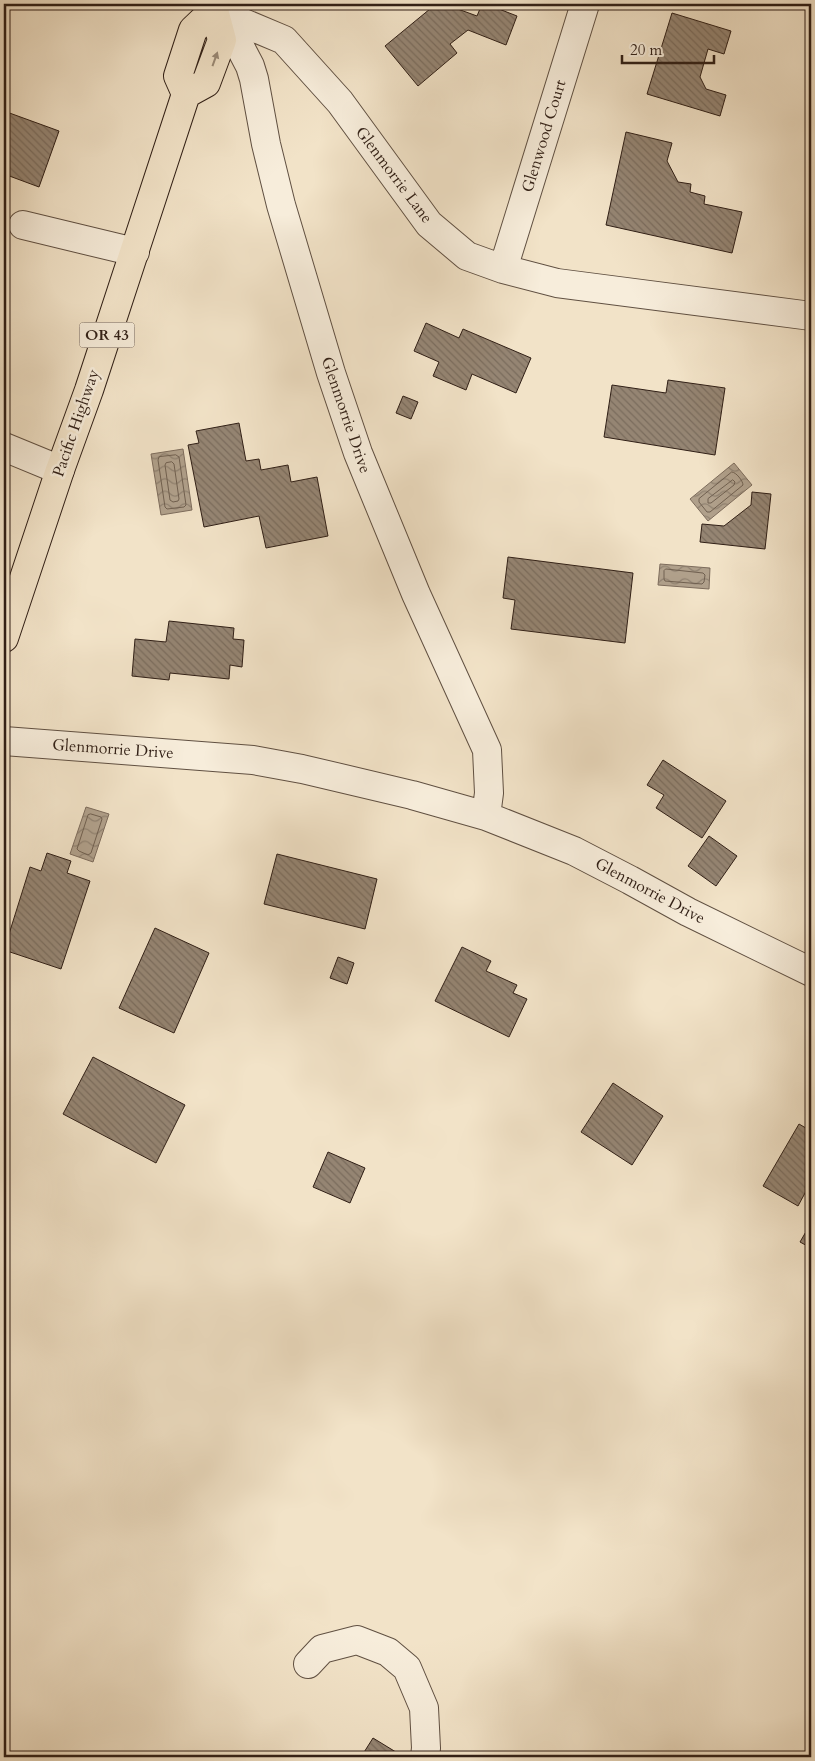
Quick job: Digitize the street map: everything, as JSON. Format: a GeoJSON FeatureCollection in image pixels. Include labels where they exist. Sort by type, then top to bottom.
{"type":"FeatureCollection","features":[{"type":"Feature","properties":{"kind":"main road","name":"Pacific Highway"},"geometry":{"type":"LineString","coordinates":[[4,638],[89,390],[186,94],[206,83],[222,40],[215,7]]}},
{"type":"Feature","properties":{"kind":"street","name":"Glenwood Court"},"geometry":{"type":"LineString","coordinates":[[503,269],[585,4]]}},
{"type":"Feature","properties":{"kind":"street","name":"Glenmorrie Lane"},"geometry":{"type":"LineString","coordinates":[[215,7],[284,40],[340,102],[428,224],[468,256],[503,269],[557,283],[811,316]]}},
{"type":"Feature","properties":{"kind":"street","name":"Glenmorrie Drive"},"geometry":{"type":"LineString","coordinates":[[215,7],[250,66],[281,206],[331,373],[358,453],[420,603],[487,750],[489,793],[486,816]]}},
{"type":"Feature","properties":{"kind":"street"},"geometry":{"type":"LineString","coordinates":[[23,225],[135,252]]}},
{"type":"Feature","properties":{"kind":"street"},"geometry":{"type":"LineString","coordinates":[[4,447],[60,470]]}},
{"type":"Feature","properties":{"kind":"street","name":"Glenmorrie Drive"},"geometry":{"type":"LineString","coordinates":[[4,741],[253,760],[311,771],[412,795],[486,816],[574,852],[688,912],[811,972]]}},
{"type":"Feature","properties":{"kind":"street"},"geometry":{"type":"LineString","coordinates":[[308,1664],[322,1649],[357,1640],[388,1652],[406,1668],[424,1708],[425,1757]]}},
{"type":"Feature","properties":{"kind":"water"},"geometry":{"type":"Polygon","coordinates":[[[183,449],[192,510],[161,515],[151,454],[183,449]]]}},
{"type":"Feature","properties":{"kind":"water"},"geometry":{"type":"Polygon","coordinates":[[[734,463],[752,485],[708,521],[690,499],[734,463]]]}},
{"type":"Feature","properties":{"kind":"water"},"geometry":{"type":"Polygon","coordinates":[[[660,564],[710,568],[709,589],[658,585],[660,564]]]}},
{"type":"Feature","properties":{"kind":"water"},"geometry":{"type":"Polygon","coordinates":[[[86,807],[109,814],[93,862],[70,854],[86,807]]]}},
{"type":"Feature","properties":{"kind":"building"},"geometry":{"type":"Polygon","coordinates":[[[436,4],[444,4],[477,16],[482,4],[486,4],[517,16],[506,45],[468,30],[450,44],[457,53],[418,86],[385,46],[436,4]]]}},
{"type":"Feature","properties":{"kind":"building"},"geometry":{"type":"Polygon","coordinates":[[[672,13],[731,31],[724,54],[708,49],[700,77],[706,89],[726,95],[720,116],[647,94],[672,13]]]}},
{"type":"Feature","properties":{"kind":"building"},"geometry":{"type":"Polygon","coordinates":[[[4,111],[59,131],[39,187],[4,174],[4,111]]]}},
{"type":"Feature","properties":{"kind":"building"},"geometry":{"type":"Polygon","coordinates":[[[626,132],[672,143],[667,161],[678,182],[691,184],[690,192],[705,196],[704,204],[742,212],[732,253],[606,225],[626,132]]]}},
{"type":"Feature","properties":{"kind":"building"},"geometry":{"type":"Polygon","coordinates":[[[426,323],[459,338],[463,329],[531,358],[516,393],[472,374],[466,390],[433,376],[439,362],[414,351],[426,323]]]}},
{"type":"Feature","properties":{"kind":"building"},"geometry":{"type":"Polygon","coordinates":[[[668,380],[725,388],[715,455],[604,437],[612,385],[666,393],[668,380]]]}},
{"type":"Feature","properties":{"kind":"building"},"geometry":{"type":"Polygon","coordinates":[[[403,396],[418,402],[411,419],[396,413],[403,396]]]}},
{"type":"Feature","properties":{"kind":"building"},"geometry":{"type":"Polygon","coordinates":[[[239,423],[246,461],[259,459],[261,470],[288,465],[291,482],[317,477],[328,536],[266,548],[259,516],[204,527],[188,445],[199,443],[196,431],[239,423]]]}},
{"type":"Feature","properties":{"kind":"building"},"geometry":{"type":"Polygon","coordinates":[[[752,492],[771,494],[765,549],[700,542],[702,524],[724,526],[751,505],[752,492]]]}},
{"type":"Feature","properties":{"kind":"building"},"geometry":{"type":"Polygon","coordinates":[[[508,557],[633,573],[625,643],[511,629],[515,600],[503,598],[508,557]]]}},
{"type":"Feature","properties":{"kind":"building"},"geometry":{"type":"Polygon","coordinates":[[[169,621],[234,628],[233,639],[244,640],[242,667],[230,665],[229,679],[170,673],[169,680],[132,676],[135,639],[166,642],[169,621]]]}},
{"type":"Feature","properties":{"kind":"building"},"geometry":{"type":"Polygon","coordinates":[[[663,760],[726,801],[702,838],[656,808],[664,795],[647,785],[663,760]]]}},
{"type":"Feature","properties":{"kind":"building"},"geometry":{"type":"Polygon","coordinates":[[[709,836],[737,856],[716,886],[688,866],[709,836]]]}},
{"type":"Feature","properties":{"kind":"building"},"geometry":{"type":"Polygon","coordinates":[[[47,853],[71,861],[67,873],[90,881],[61,969],[4,950],[30,867],[41,871],[47,853]]]}},
{"type":"Feature","properties":{"kind":"building"},"geometry":{"type":"Polygon","coordinates":[[[277,854],[377,879],[365,929],[264,904],[277,854]]]}},
{"type":"Feature","properties":{"kind":"building"},"geometry":{"type":"Polygon","coordinates":[[[155,928],[209,953],[174,1033],[119,1008],[155,928]]]}},
{"type":"Feature","properties":{"kind":"building"},"geometry":{"type":"Polygon","coordinates":[[[462,947],[491,961],[486,971],[517,985],[513,993],[527,999],[509,1037],[435,1001],[462,947]]]}},
{"type":"Feature","properties":{"kind":"building"},"geometry":{"type":"Polygon","coordinates":[[[338,957],[354,963],[347,984],[330,978],[338,957]]]}},
{"type":"Feature","properties":{"kind":"building"},"geometry":{"type":"Polygon","coordinates":[[[93,1057],[185,1105],[156,1163],[63,1114],[93,1057]]]}},
{"type":"Feature","properties":{"kind":"building"},"geometry":{"type":"Polygon","coordinates":[[[613,1083],[663,1116],[632,1165],[581,1132],[613,1083]]]}},
{"type":"Feature","properties":{"kind":"building"},"geometry":{"type":"Polygon","coordinates":[[[799,1124],[811,1131],[811,1182],[798,1206],[763,1186],[799,1124]]]}},
{"type":"Feature","properties":{"kind":"building"},"geometry":{"type":"Polygon","coordinates":[[[328,1152],[365,1168],[350,1203],[313,1187],[328,1152]]]}},
{"type":"Feature","properties":{"kind":"building"},"geometry":{"type":"Polygon","coordinates":[[[811,1223],[811,1248],[800,1242],[811,1223]]]}},
{"type":"Feature","properties":{"kind":"building"},"geometry":{"type":"Polygon","coordinates":[[[373,1738],[404,1757],[361,1757],[373,1738]]]}}]}
